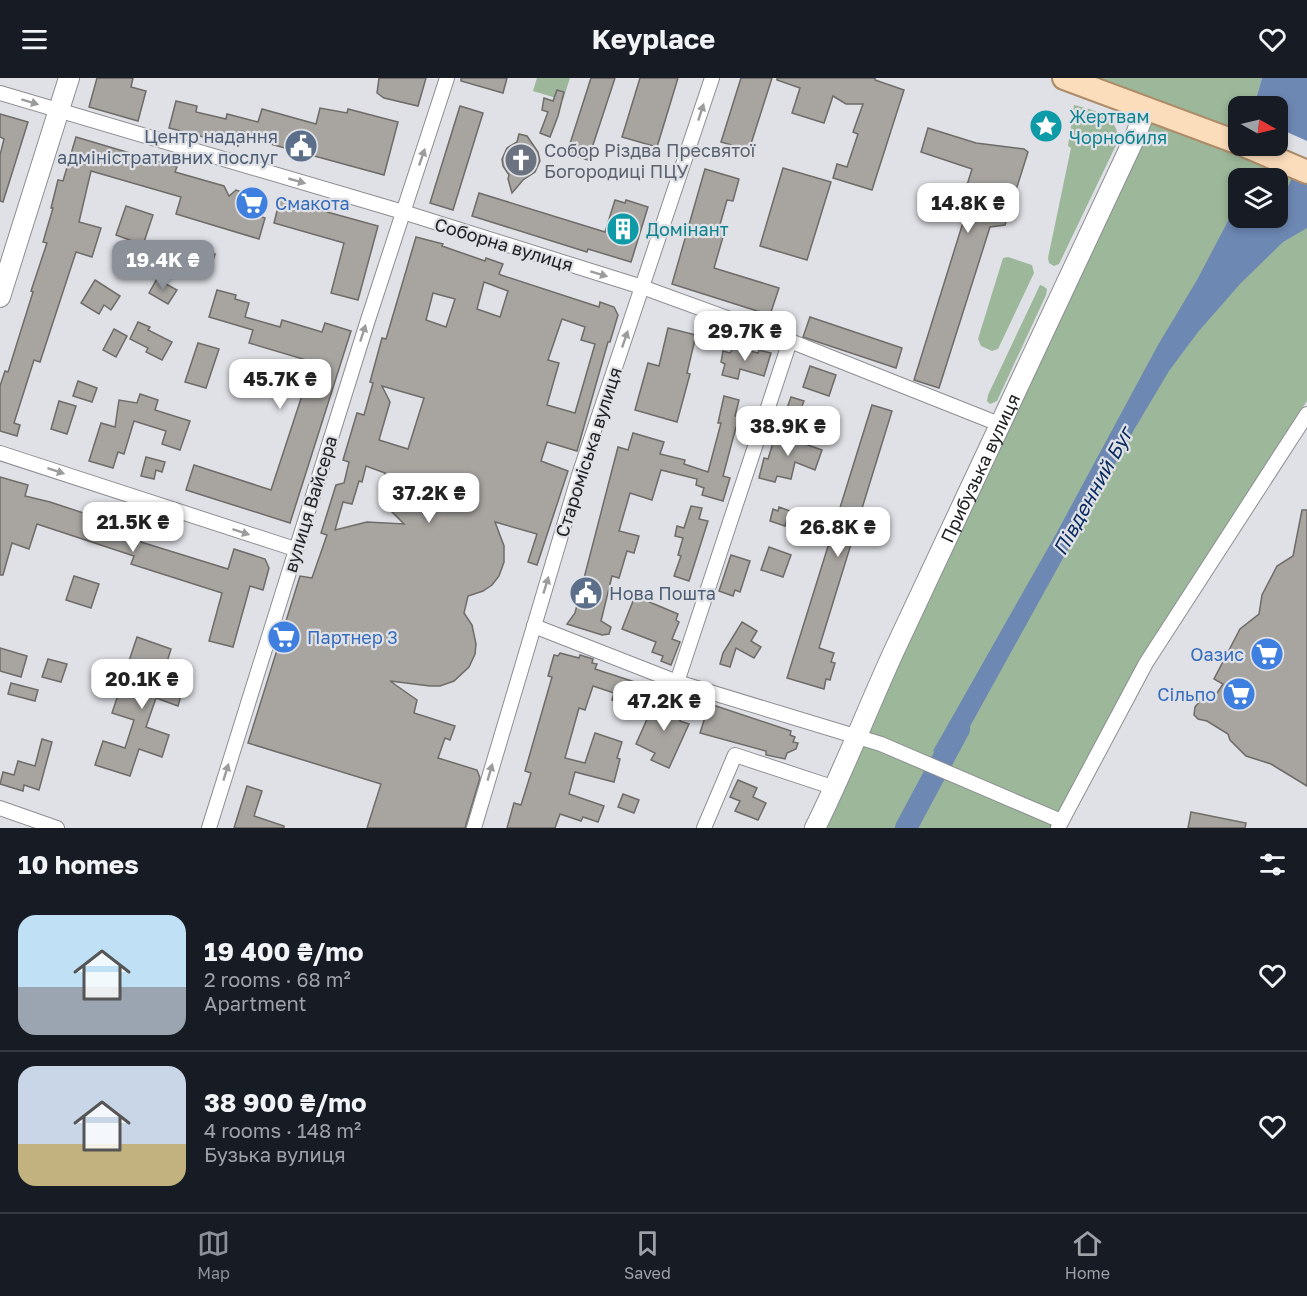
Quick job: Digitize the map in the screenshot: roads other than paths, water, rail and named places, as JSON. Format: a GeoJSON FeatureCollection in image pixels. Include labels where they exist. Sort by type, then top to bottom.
{"type":"FeatureCollection","features":[{"type":"Feature","properties":{"kind":"main road"},"geometry":{"type":"LineString","coordinates":[[1064,78],[1228,139]]}},
{"type":"Feature","properties":{"kind":"main road"},"geometry":{"type":"LineString","coordinates":[[1270,156],[1307,172]]}},
{"type":"Feature","properties":{"kind":"street"},"geometry":{"type":"LineString","coordinates":[[0,297],[69,78]]}},
{"type":"Feature","properties":{"kind":"street","name":"вулиця Вайсера"},"geometry":{"type":"LineString","coordinates":[[209,828],[295,549],[447,78]]}},
{"type":"Feature","properties":{"kind":"street","name":"Староміська вулиця"},"geometry":{"type":"LineString","coordinates":[[474,828],[579,475],[712,78]]}},
{"type":"Feature","properties":{"kind":"street","name":"Соборна вулиця"},"geometry":{"type":"LineString","coordinates":[[0,93],[403,212],[642,287],[790,341],[999,424]]}},
{"type":"Feature","properties":{"kind":"street","name":"Прибузька вулиця"},"geometry":{"type":"LineString","coordinates":[[815,828],[835,788],[884,672],[1104,203],[1146,108]]}},
{"type":"Feature","properties":{"kind":"street"},"geometry":{"type":"LineString","coordinates":[[677,682],[790,341]]}},
{"type":"Feature","properties":{"kind":"street"},"geometry":{"type":"LineString","coordinates":[[534,626],[677,682],[857,736],[911,756],[972,782],[1059,825],[1146,663],[1307,414]]}},
{"type":"Feature","properties":{"kind":"street"},"geometry":{"type":"LineString","coordinates":[[0,453],[295,549]]}},
{"type":"Feature","properties":{"kind":"street"},"geometry":{"type":"LineString","coordinates":[[704,828],[735,755],[835,788]]}},
{"type":"Feature","properties":{"kind":"street"},"geometry":{"type":"LineString","coordinates":[[0,808],[57,828]]}},
{"type":"Feature","properties":{"kind":"water"},"geometry":{"type":"Polygon","coordinates":[[[1262,78],[1307,78],[1307,141],[1288,132],[1288,96],[1257,96],[1262,78]]]}},
{"type":"Feature","properties":{"kind":"water"},"geometry":{"type":"Polygon","coordinates":[[[1288,188],[1307,196],[1307,228],[1283,242],[1240,284],[1198,332],[1169,371],[1135,428],[952,759],[933,751],[1056,534],[1228,220],[1228,228],[1288,228],[1288,188]]]}},
{"type":"Feature","properties":{"kind":"waterway","name":"Південний Буг"},"geometry":{"type":"LineString","coordinates":[[1288,208],[1307,173]]}},
{"type":"Feature","properties":{"kind":"waterway","name":"Південний Буг"},"geometry":{"type":"LineString","coordinates":[[906,828],[959,729]]}},
{"type":"Feature","properties":{"kind":"place","name":"Жертвам Чорнобиля"},"geometry":{"type":"Point","coordinates":[1046,126]}},
{"type":"Feature","properties":{"kind":"place","name":"Центр надання адміністративних послуг"},"geometry":{"type":"Point","coordinates":[301,146]}},
{"type":"Feature","properties":{"kind":"place","name":"Собор Різдва Пресвятої Богородиці ПЦУ"},"geometry":{"type":"Point","coordinates":[521,160]}},
{"type":"Feature","properties":{"kind":"place","name":"Смакота"},"geometry":{"type":"Point","coordinates":[252,203]}},
{"type":"Feature","properties":{"kind":"place","name":"Домінант"},"geometry":{"type":"Point","coordinates":[623,229]}},
{"type":"Feature","properties":{"kind":"place","name":"Нова Пошта"},"geometry":{"type":"Point","coordinates":[586,593]}},
{"type":"Feature","properties":{"kind":"place","name":"Партнер 3"},"geometry":{"type":"Point","coordinates":[284,637]}},
{"type":"Feature","properties":{"kind":"place","name":"Оазис"},"geometry":{"type":"Point","coordinates":[1267,654]}},
{"type":"Feature","properties":{"kind":"place","name":"Сільпо"},"geometry":{"type":"Point","coordinates":[1239,694]}}]}
